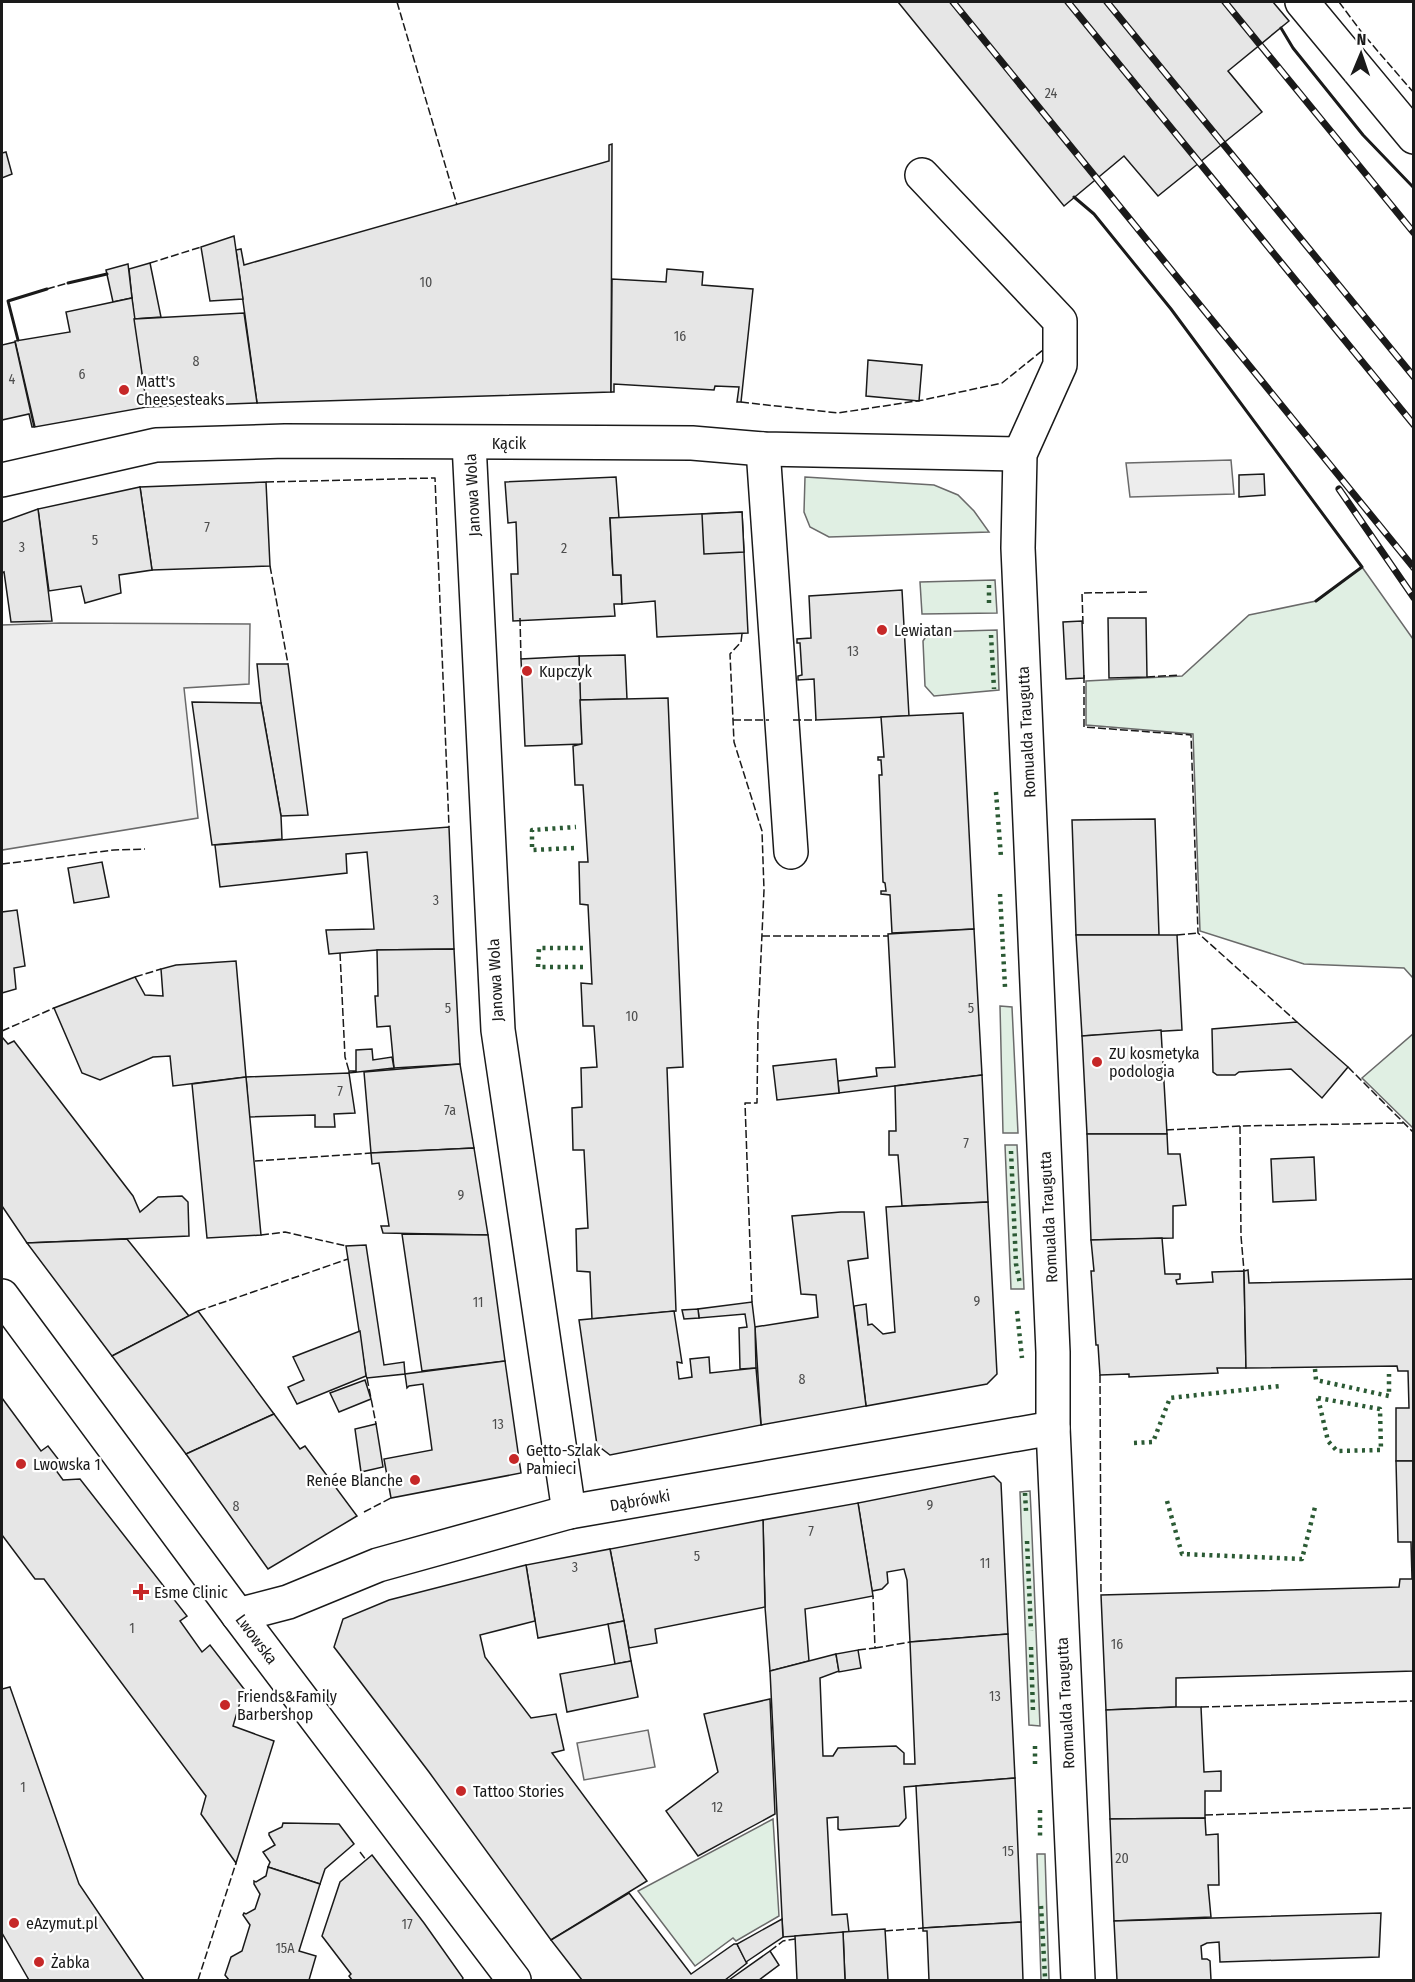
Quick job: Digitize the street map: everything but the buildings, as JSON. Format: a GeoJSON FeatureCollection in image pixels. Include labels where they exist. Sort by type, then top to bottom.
{"type":"FeatureCollection","features":[{"type":"Feature","properties":{"kind":"street"},"geometry":{"type":"LineString","coordinates":[[1302,2],[1413,136]]}},
{"type":"Feature","properties":{"kind":"street"},"geometry":{"type":"LineString","coordinates":[[922,175],[1059,321],[1060,365],[1020,454]]}},
{"type":"Feature","properties":{"kind":"street","name":"Kącik"},"geometry":{"type":"LineString","coordinates":[[2,480],[156,445],[285,441],[692,443],[763,449],[1020,454]]}},
{"type":"Feature","properties":{"kind":"street","name":"Janowa Wola"},"geometry":{"type":"LineString","coordinates":[[469,443],[498,1030],[569,1512]]}},
{"type":"Feature","properties":{"kind":"street"},"geometry":{"type":"LineString","coordinates":[[763,449],[791,852]]}},
{"type":"Feature","properties":{"kind":"street","name":"Romualda Traugutta"},"geometry":{"type":"LineString","coordinates":[[1020,454],[1018,548],[1053,1340],[1053,1428],[1078,1980]]}},
{"type":"Feature","properties":{"kind":"street","name":"Lwowska"},"geometry":{"type":"LineString","coordinates":[[2,1296],[238,1615],[514,1980]]}},
{"type":"Feature","properties":{"kind":"street","name":"Dąbrówki"},"geometry":{"type":"LineString","coordinates":[[238,1615],[288,1602],[378,1565],[569,1512],[1053,1428]]}},
{"type":"Feature","properties":{"kind":"green space"},"geometry":{"type":"Polygon","coordinates":[[[805,477],[934,485],[958,495],[974,511],[989,532],[829,537],[810,527],[804,512],[805,477]]]}},
{"type":"Feature","properties":{"kind":"green space"},"geometry":{"type":"Polygon","coordinates":[[[1362,567],[1413,639],[1413,978],[1404,968],[1304,964],[1200,931],[1193,734],[1086,725],[1086,681],[1182,676],[1249,615],[1316,601],[1362,567]]]}},
{"type":"Feature","properties":{"kind":"green space"},"geometry":{"type":"Polygon","coordinates":[[[995,580],[997,613],[922,614],[920,582],[995,580]]]}},
{"type":"Feature","properties":{"kind":"green space"},"geometry":{"type":"Polygon","coordinates":[[[997,630],[999,690],[934,696],[925,686],[923,641],[929,632],[997,630]]]}},
{"type":"Feature","properties":{"kind":"green space"},"geometry":{"type":"Polygon","coordinates":[[[1000,1006],[1012,1007],[1018,1133],[1003,1133],[1000,1006]]]}},
{"type":"Feature","properties":{"kind":"green space"},"geometry":{"type":"Polygon","coordinates":[[[1413,1034],[1413,1128],[1362,1078],[1413,1034]]]}},
{"type":"Feature","properties":{"kind":"green space"},"geometry":{"type":"Polygon","coordinates":[[[1005,1145],[1017,1145],[1024,1289],[1011,1289],[1005,1145]]]}},
{"type":"Feature","properties":{"kind":"green space"},"geometry":{"type":"Polygon","coordinates":[[[1030,1491],[1040,1726],[1029,1725],[1020,1492],[1030,1491]]]}},
{"type":"Feature","properties":{"kind":"green space"},"geometry":{"type":"Polygon","coordinates":[[[773,1819],[779,1916],[736,1941],[733,1938],[695,1966],[638,1891],[773,1819]]]}},
{"type":"Feature","properties":{"kind":"green space"},"geometry":{"type":"Polygon","coordinates":[[[1037,1854],[1045,1854],[1049,1980],[1041,1980],[1037,1854]]]}},
{"type":"Feature","properties":{"kind":"shaded area"},"geometry":{"type":"Polygon","coordinates":[[[1231,460],[1234,494],[1130,497],[1126,463],[1231,460]]]}},
{"type":"Feature","properties":{"kind":"shaded area"},"geometry":{"type":"Polygon","coordinates":[[[250,624],[249,684],[184,688],[198,818],[2,850],[2,625],[250,624]]]}},
{"type":"Feature","properties":{"kind":"shaded area"},"geometry":{"type":"Polygon","coordinates":[[[648,1730],[655,1767],[584,1780],[577,1743],[648,1730]]]}},
{"type":"Feature","properties":{"kind":"railway"},"geometry":{"type":"LineString","coordinates":[[953,2],[1414,568]]}},
{"type":"Feature","properties":{"kind":"railway"},"geometry":{"type":"LineString","coordinates":[[1068,2],[1414,425]]}},
{"type":"Feature","properties":{"kind":"railway"},"geometry":{"type":"LineString","coordinates":[[1107,2],[1414,377]]}},
{"type":"Feature","properties":{"kind":"railway"},"geometry":{"type":"LineString","coordinates":[[1225,2],[1414,233]]}},
{"type":"Feature","properties":{"kind":"railway"},"geometry":{"type":"LineString","coordinates":[[1339,489],[1414,598]]}},
{"type":"Feature","properties":{"kind":"hedge"},"geometry":{"type":"LineString","coordinates":[[989,585],[989,607]]}},
{"type":"Feature","properties":{"kind":"hedge"},"geometry":{"type":"LineString","coordinates":[[991,635],[994,689]]}},
{"type":"Feature","properties":{"kind":"hedge"},"geometry":{"type":"LineString","coordinates":[[996,792],[1001,857]]}},
{"type":"Feature","properties":{"kind":"hedge"},"geometry":{"type":"LineString","coordinates":[[574,848],[532,850],[532,830],[576,827]]}},
{"type":"Feature","properties":{"kind":"hedge"},"geometry":{"type":"LineString","coordinates":[[1000,894],[1005,987]]}},
{"type":"Feature","properties":{"kind":"hedge"},"geometry":{"type":"LineString","coordinates":[[583,967],[538,967],[539,948],[585,948]]}},
{"type":"Feature","properties":{"kind":"hedge"},"geometry":{"type":"LineString","coordinates":[[1011,1151],[1016,1264],[1020,1284]]}},
{"type":"Feature","properties":{"kind":"hedge"},"geometry":{"type":"LineString","coordinates":[[1017,1311],[1022,1358]]}},
{"type":"Feature","properties":{"kind":"hedge"},"geometry":{"type":"LineString","coordinates":[[1315,1369],[1316,1380],[1389,1396],[1389,1374]]}},
{"type":"Feature","properties":{"kind":"hedge"},"geometry":{"type":"LineString","coordinates":[[1134,1443],[1153,1442],[1170,1398],[1280,1386]]}},
{"type":"Feature","properties":{"kind":"hedge"},"geometry":{"type":"LineString","coordinates":[[1318,1398],[1380,1409],[1381,1450],[1337,1451],[1328,1441],[1318,1398]]}},
{"type":"Feature","properties":{"kind":"hedge"},"geometry":{"type":"LineString","coordinates":[[1025,1493],[1026,1511]]}},
{"type":"Feature","properties":{"kind":"hedge"},"geometry":{"type":"LineString","coordinates":[[1167,1501],[1182,1554],[1302,1559],[1315,1507]]}},
{"type":"Feature","properties":{"kind":"hedge"},"geometry":{"type":"LineString","coordinates":[[1027,1541],[1031,1631]]}},
{"type":"Feature","properties":{"kind":"hedge"},"geometry":{"type":"LineString","coordinates":[[1031,1647],[1033,1712]]}},
{"type":"Feature","properties":{"kind":"hedge"},"geometry":{"type":"LineString","coordinates":[[1035,1746],[1035,1768]]}},
{"type":"Feature","properties":{"kind":"hedge"},"geometry":{"type":"LineString","coordinates":[[1040,1810],[1040,1838]]}},
{"type":"Feature","properties":{"kind":"hedge"},"geometry":{"type":"LineString","coordinates":[[1041,1906],[1045,1977]]}},
{"type":"Feature","properties":{"kind":"fence"},"geometry":{"type":"LineString","coordinates":[[397,2],[457,205]]}},
{"type":"Feature","properties":{"kind":"fence"},"geometry":{"type":"LineString","coordinates":[[1339,2],[1363,34],[1414,93]]}},
{"type":"Feature","properties":{"kind":"fence"},"geometry":{"type":"LineString","coordinates":[[150,263],[201,247]]}},
{"type":"Feature","properties":{"kind":"fence"},"geometry":{"type":"LineString","coordinates":[[47,289],[68,283]]}},
{"type":"Feature","properties":{"kind":"fence"},"geometry":{"type":"LineString","coordinates":[[741,402],[838,413],[923,400],[1002,383],[1043,350]]}},
{"type":"Feature","properties":{"kind":"fence"},"geometry":{"type":"LineString","coordinates":[[266,482],[435,478],[449,827]]}},
{"type":"Feature","properties":{"kind":"fence"},"geometry":{"type":"LineString","coordinates":[[270,566],[288,664]]}},
{"type":"Feature","properties":{"kind":"fence"},"geometry":{"type":"LineString","coordinates":[[1083,624],[1082,593],[1150,592]]}},
{"type":"Feature","properties":{"kind":"fence"},"geometry":{"type":"LineString","coordinates":[[520,618],[521,659]]}},
{"type":"Feature","properties":{"kind":"fence"},"geometry":{"type":"LineString","coordinates":[[742,634],[741,642],[730,654],[734,742],[762,831],[764,890],[757,1103],[745,1103],[752,1302]]}},
{"type":"Feature","properties":{"kind":"fence"},"geometry":{"type":"LineString","coordinates":[[1084,675],[1084,727],[1191,735],[1198,933],[1297,1022]]}},
{"type":"Feature","properties":{"kind":"fence"},"geometry":{"type":"LineString","coordinates":[[1147,677],[1180,675]]}},
{"type":"Feature","properties":{"kind":"fence"},"geometry":{"type":"LineString","coordinates":[[733,720],[769,720]]}},
{"type":"Feature","properties":{"kind":"fence"},"geometry":{"type":"LineString","coordinates":[[793,720],[816,720]]}},
{"type":"Feature","properties":{"kind":"fence"},"geometry":{"type":"LineString","coordinates":[[2,864],[114,850],[145,849]]}},
{"type":"Feature","properties":{"kind":"fence"},"geometry":{"type":"LineString","coordinates":[[1177,935],[1198,933]]}},
{"type":"Feature","properties":{"kind":"fence"},"geometry":{"type":"LineString","coordinates":[[762,936],[888,936]]}},
{"type":"Feature","properties":{"kind":"fence"},"geometry":{"type":"LineString","coordinates":[[340,953],[345,1057],[349,1071]]}},
{"type":"Feature","properties":{"kind":"fence"},"geometry":{"type":"LineString","coordinates":[[135,977],[161,969]]}},
{"type":"Feature","properties":{"kind":"fence"},"geometry":{"type":"LineString","coordinates":[[2,1031],[54,1008]]}},
{"type":"Feature","properties":{"kind":"fence"},"geometry":{"type":"LineString","coordinates":[[1348,1067],[1414,1133]]}},
{"type":"Feature","properties":{"kind":"fence"},"geometry":{"type":"LineString","coordinates":[[1166,1130],[1240,1126],[1403,1123]]}},
{"type":"Feature","properties":{"kind":"fence"},"geometry":{"type":"LineString","coordinates":[[1240,1126],[1241,1236],[1244,1271]]}},
{"type":"Feature","properties":{"kind":"fence"},"geometry":{"type":"LineString","coordinates":[[255,1161],[371,1153]]}},
{"type":"Feature","properties":{"kind":"fence"},"geometry":{"type":"LineString","coordinates":[[261,1235],[285,1232],[346,1246]]}},
{"type":"Feature","properties":{"kind":"fence"},"geometry":{"type":"LineString","coordinates":[[198,1311],[348,1259]]}},
{"type":"Feature","properties":{"kind":"fence"},"geometry":{"type":"LineString","coordinates":[[1100,1375],[1101,1595]]}},
{"type":"Feature","properties":{"kind":"fence"},"geometry":{"type":"LineString","coordinates":[[367,1378],[376,1424]]}},
{"type":"Feature","properties":{"kind":"fence"},"geometry":{"type":"LineString","coordinates":[[364,1512],[391,1498]]}},
{"type":"Feature","properties":{"kind":"fence"},"geometry":{"type":"LineString","coordinates":[[858,1650],[875,1648],[873,1596]]}},
{"type":"Feature","properties":{"kind":"fence"},"geometry":{"type":"LineString","coordinates":[[875,1648],[910,1642]]}},
{"type":"Feature","properties":{"kind":"fence"},"geometry":{"type":"LineString","coordinates":[[1201,1707],[1414,1701]]}},
{"type":"Feature","properties":{"kind":"fence"},"geometry":{"type":"LineString","coordinates":[[1205,1815],[1414,1808]]}},
{"type":"Feature","properties":{"kind":"fence"},"geometry":{"type":"LineString","coordinates":[[360,1852],[366,1860]]}},
{"type":"Feature","properties":{"kind":"fence"},"geometry":{"type":"LineString","coordinates":[[198,1980],[236,1863]]}},
{"type":"Feature","properties":{"kind":"fence"},"geometry":{"type":"LineString","coordinates":[[885,1931],[923,1928]]}},
{"type":"Feature","properties":{"kind":"fence"},"geometry":{"type":"LineString","coordinates":[[770,1951],[783,1941],[795,1939]]}},
{"type":"Feature","properties":{"kind":"wall"},"geometry":{"type":"LineString","coordinates":[[1281,28],[1293,48],[1363,135],[1414,188]]}},
{"type":"Feature","properties":{"kind":"wall"},"geometry":{"type":"LineString","coordinates":[[1074,197],[1094,214],[1171,309],[1362,567],[1316,601]]}},
{"type":"Feature","properties":{"kind":"wall"},"geometry":{"type":"LineString","coordinates":[[68,283],[107,274]]}},
{"type":"Feature","properties":{"kind":"wall"},"geometry":{"type":"LineString","coordinates":[[18,340],[8,301],[47,289]]}},
{"type":"Feature","properties":{"kind":"place","name":"Matt's Cheesesteaks"},"geometry":{"type":"Point","coordinates":[124,390]}},
{"type":"Feature","properties":{"kind":"place","name":"Lewiatan"},"geometry":{"type":"Point","coordinates":[882,630]}},
{"type":"Feature","properties":{"kind":"place","name":"Kupczyk"},"geometry":{"type":"Point","coordinates":[527,671]}},
{"type":"Feature","properties":{"kind":"place","name":"ZU kosmetyka podologia"},"geometry":{"type":"Point","coordinates":[1097,1062]}},
{"type":"Feature","properties":{"kind":"place","name":"Getto-Szlak Pamieci"},"geometry":{"type":"Point","coordinates":[514,1459]}},
{"type":"Feature","properties":{"kind":"place","name":"Lwowska 1"},"geometry":{"type":"Point","coordinates":[21,1464]}},
{"type":"Feature","properties":{"kind":"place","name":"Renée Blanche"},"geometry":{"type":"Point","coordinates":[415,1480]}},
{"type":"Feature","properties":{"kind":"place","name":"Esme Clinic"},"geometry":{"type":"Point","coordinates":[141,1592]}},
{"type":"Feature","properties":{"kind":"place","name":"Friends&Family Barbershop"},"geometry":{"type":"Point","coordinates":[225,1705]}},
{"type":"Feature","properties":{"kind":"place","name":"Tattoo Stories"},"geometry":{"type":"Point","coordinates":[461,1791]}},
{"type":"Feature","properties":{"kind":"place","name":"eAzymut.pl"},"geometry":{"type":"Point","coordinates":[14,1923]}},
{"type":"Feature","properties":{"kind":"place","name":"Żabka"},"geometry":{"type":"Point","coordinates":[39,1962]}}]}
